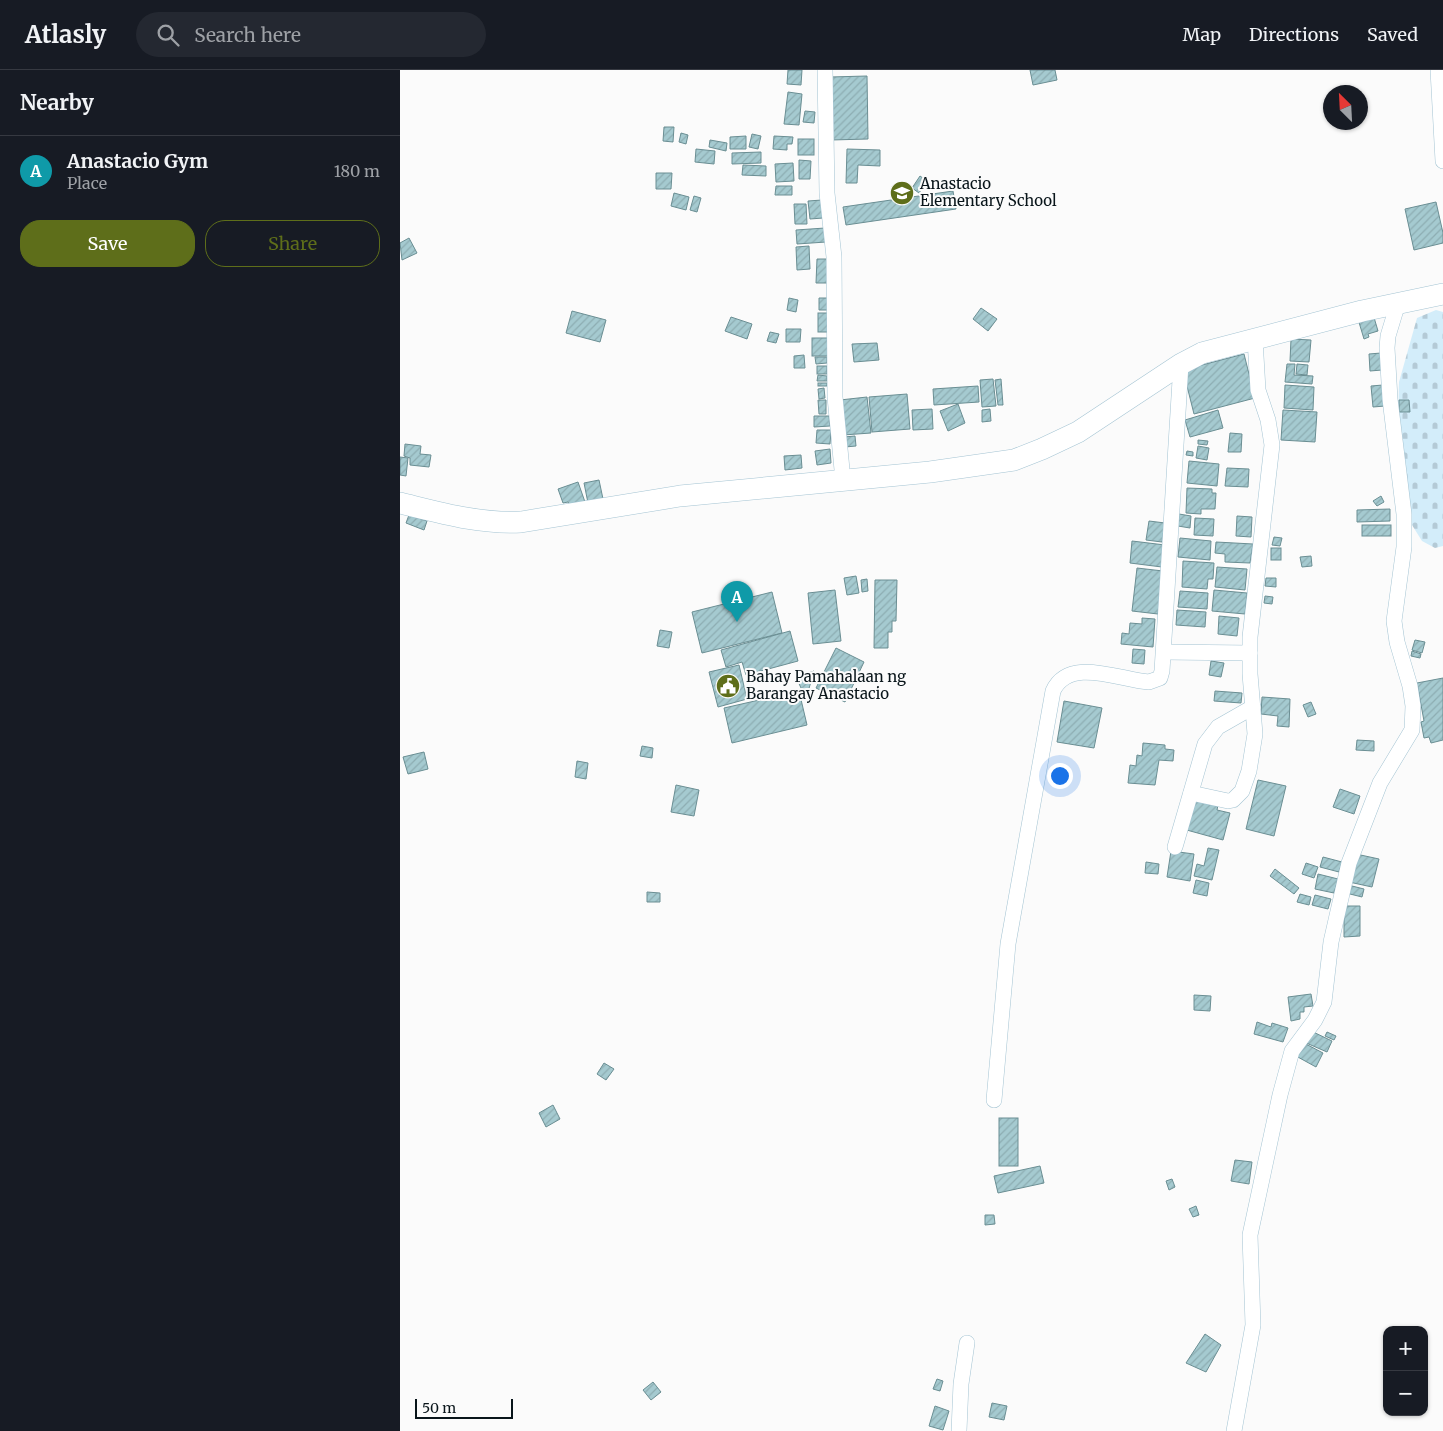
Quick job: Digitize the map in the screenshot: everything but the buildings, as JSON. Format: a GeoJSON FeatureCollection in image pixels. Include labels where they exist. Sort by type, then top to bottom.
{"type":"FeatureCollection","features":[{"type":"Feature","properties":{"kind":"street"},"geometry":{"type":"LineString","coordinates":[[825,70],[827,193],[834,257],[835,397],[843,480]]}},
{"type":"Feature","properties":{"kind":"street"},"geometry":{"type":"LineString","coordinates":[[1438,70],[1443,161]]}},
{"type":"Feature","properties":{"kind":"street"},"geometry":{"type":"LineString","coordinates":[[400,503],[456,517],[506,522],[545,519],[680,496],[930,472],[1014,460],[1042,450],[1078,432],[1181,364],[1202,353],[1398,303],[1443,294]]}},
{"type":"Feature","properties":{"kind":"street"},"geometry":{"type":"LineString","coordinates":[[1234,1431],[1253,1325],[1250,1235],[1280,1095],[1292,1052],[1315,1020],[1324,1002],[1331,942],[1349,863],[1380,783],[1412,730],[1413,706],[1410,686],[1397,642],[1394,621],[1404,547],[1404,514],[1390,399],[1387,348],[1388,336],[1398,303]]}},
{"type":"Feature","properties":{"kind":"street"},"geometry":{"type":"LineString","coordinates":[[1191,793],[1228,802],[1237,798],[1242,791],[1249,771],[1256,734],[1250,653],[1272,445],[1268,420],[1258,390],[1255,339]]}},
{"type":"Feature","properties":{"kind":"street"},"geometry":{"type":"LineString","coordinates":[[994,1100],[1008,944],[1053,691],[1062,678],[1074,672],[1140,682],[1155,681],[1162,671],[1181,364]]}},
{"type":"Feature","properties":{"kind":"street"},"geometry":{"type":"LineString","coordinates":[[1164,652],[1250,653]]}},
{"type":"Feature","properties":{"kind":"street"},"geometry":{"type":"LineString","coordinates":[[1175,848],[1201,752],[1211,735],[1230,719],[1253,707]]}},
{"type":"Feature","properties":{"kind":"street"},"geometry":{"type":"LineString","coordinates":[[959,1431],[961,1384],[967,1342]]}},
{"type":"Feature","properties":{"kind":"green space"},"geometry":{"type":"Polygon","coordinates":[[[1436,310],[1443,312],[1443,546],[1435,548],[1422,541],[1412,525],[1398,422],[1399,382],[1417,318],[1436,310]]]}},
{"type":"Feature","properties":{"kind":"place","name":"Anastacio Elementary School"},"geometry":{"type":"Point","coordinates":[902,193]}},
{"type":"Feature","properties":{"kind":"place","name":"Anastacio Gym"},"geometry":{"type":"Point","coordinates":[737,622]}},
{"type":"Feature","properties":{"kind":"place","name":"Bahay Pamahalaan ng Barangay Anastacio"},"geometry":{"type":"Point","coordinates":[728,686]}}]}
